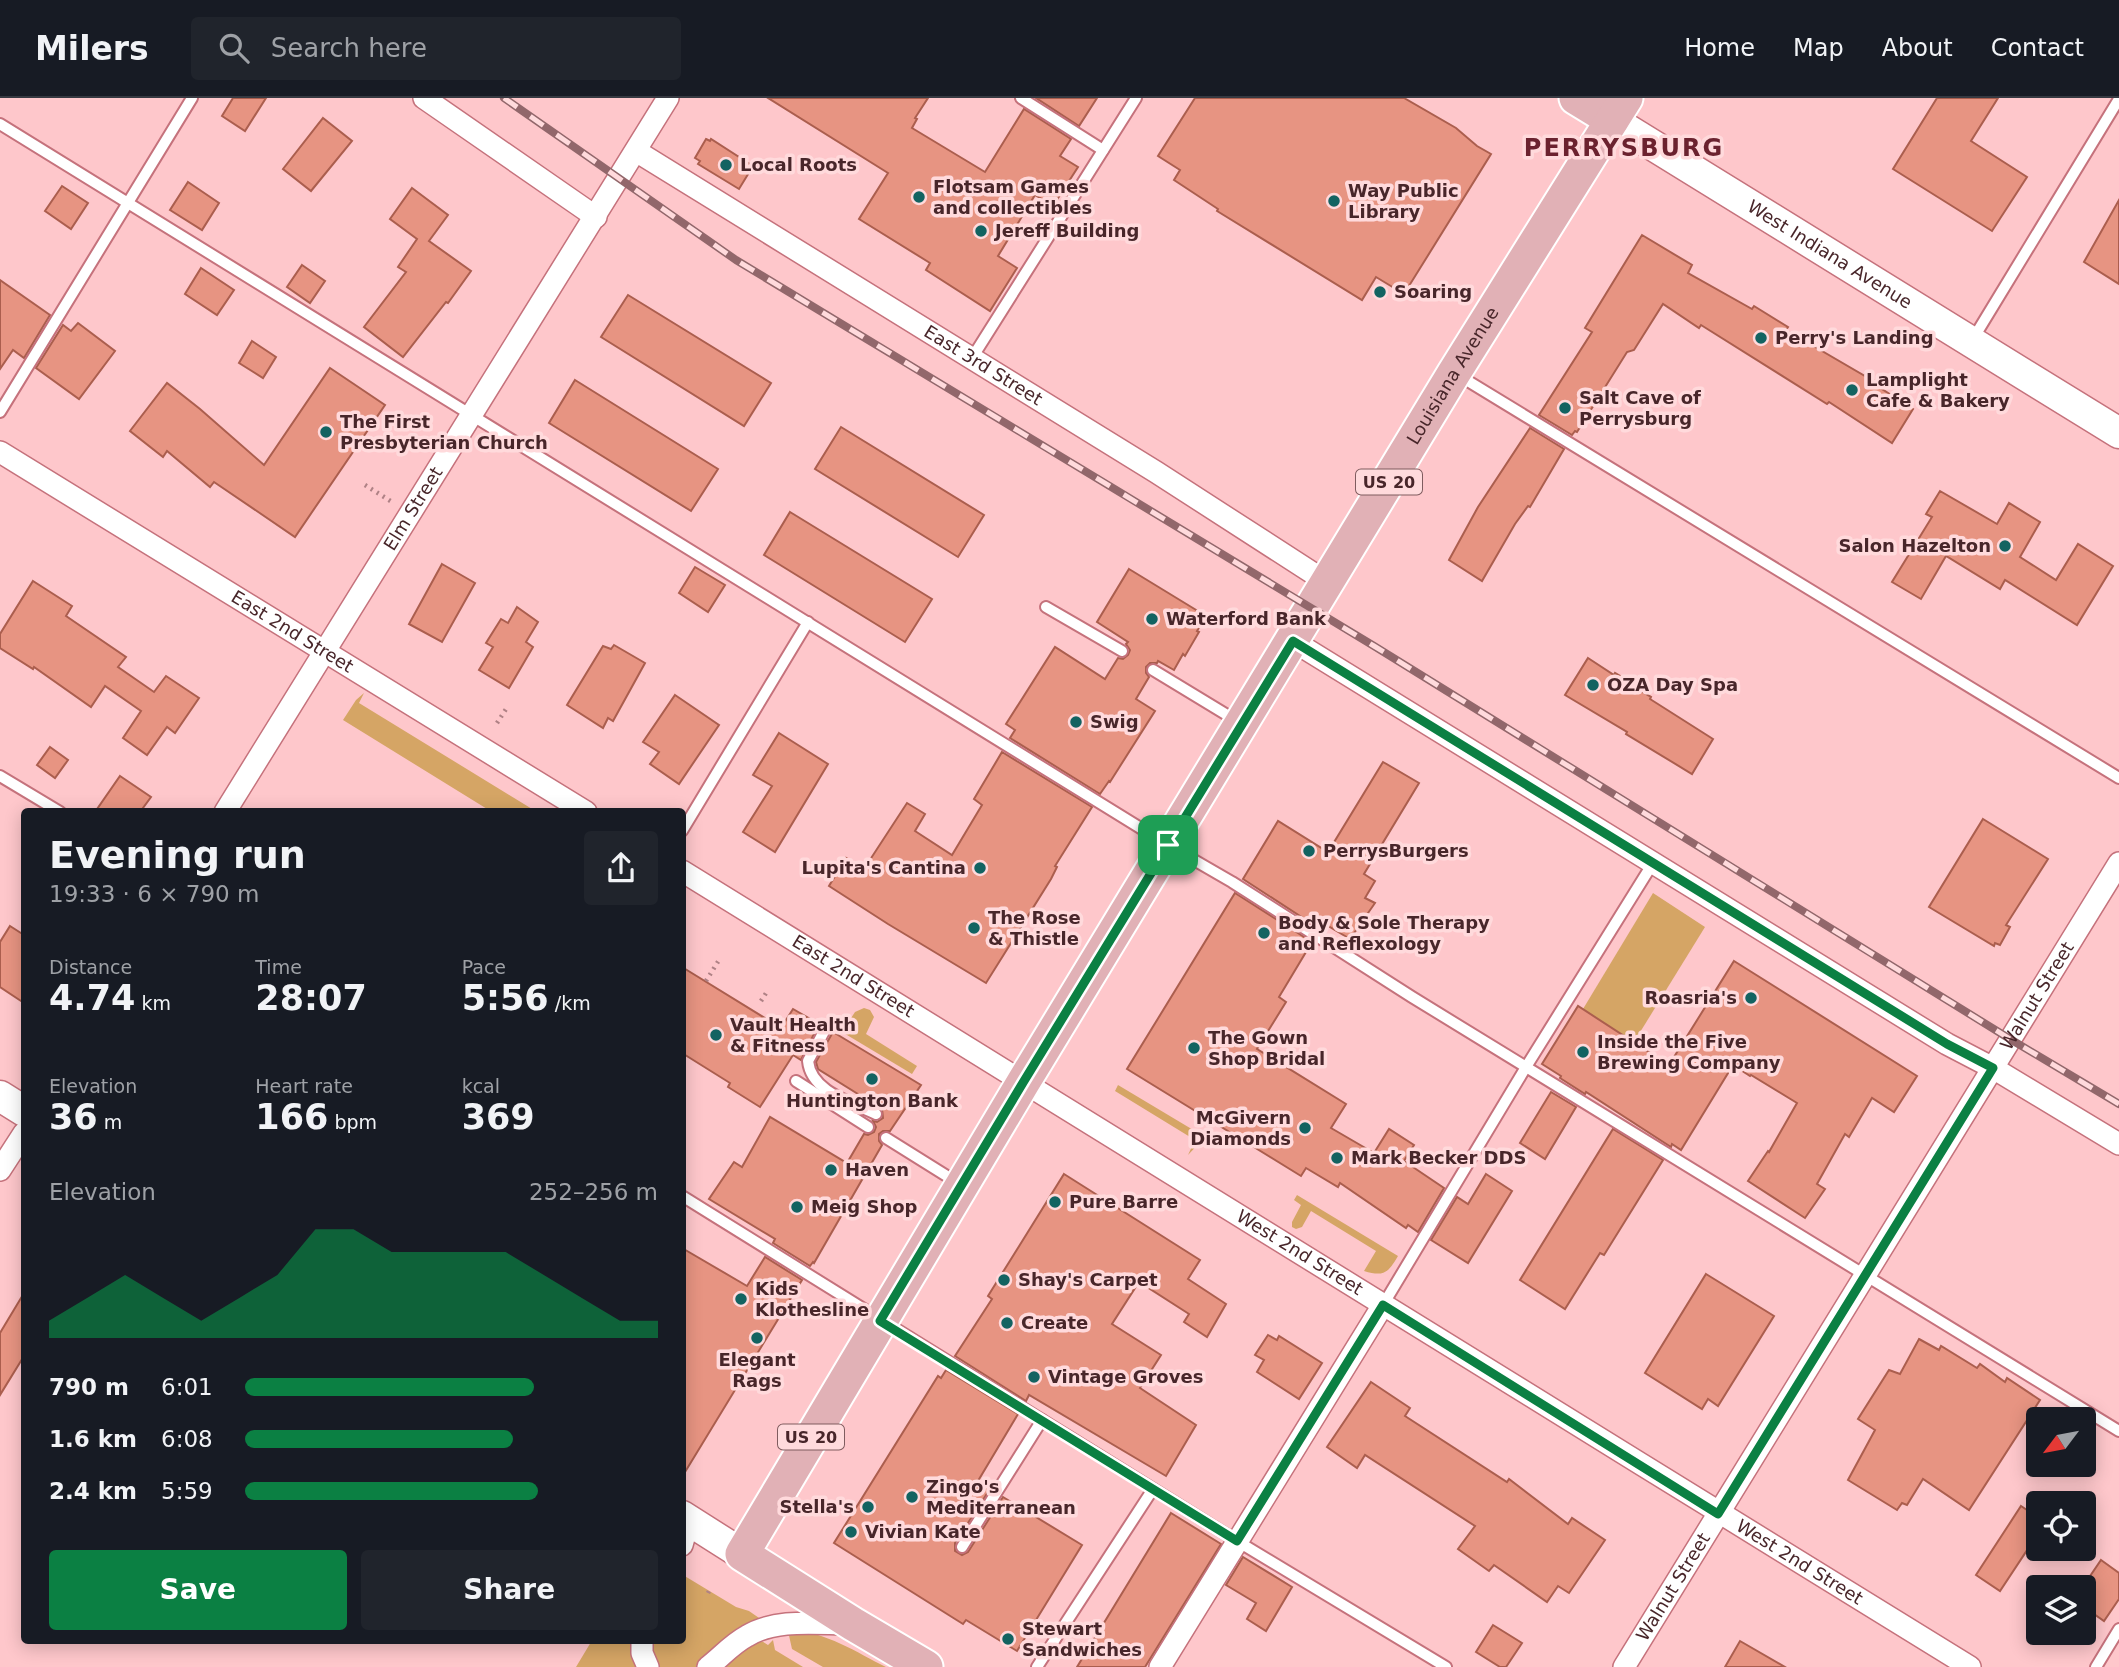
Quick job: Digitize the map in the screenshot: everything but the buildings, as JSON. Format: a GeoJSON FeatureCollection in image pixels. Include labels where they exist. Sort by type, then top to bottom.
{"type":"FeatureCollection","features":[{"type":"Feature","properties":{"kind":"main road"},"geometry":{"type":"LineString","coordinates":[[1576,98],[1619,109]]}},
{"type":"Feature","properties":{"kind":"main road","name":"West Indiana Avenue"},"geometry":{"type":"LineString","coordinates":[[1619,109],[1971,342],[2119,433]]}},
{"type":"Feature","properties":{"kind":"main road","name":"Louisiana Avenue"},"geometry":{"type":"LineString","coordinates":[[742,1554],[1024,1081],[1454,373],[1619,109]]}},
{"type":"Feature","properties":{"kind":"main road"},"geometry":{"type":"LineString","coordinates":[[0,1096],[21,1109]]}},
{"type":"Feature","properties":{"kind":"main road"},"geometry":{"type":"LineString","coordinates":[[686,1527],[742,1554],[926,1667]]}},
{"type":"Feature","properties":{"kind":"street"},"geometry":{"type":"LineString","coordinates":[[424,98],[596,217]]}},
{"type":"Feature","properties":{"kind":"street","name":"Elm Street"},"geometry":{"type":"LineString","coordinates":[[228,808],[668,98]]}},
{"type":"Feature","properties":{"kind":"street","name":"East 3rd Street"},"geometry":{"type":"LineString","coordinates":[[636,152],[1208,504],[1328,583]]}},
{"type":"Feature","properties":{"kind":"street","name":"East 2nd Street"},"geometry":{"type":"LineString","coordinates":[[0,452],[579,808]]}},
{"type":"Feature","properties":{"kind":"street"},"geometry":{"type":"LineString","coordinates":[[1293,641],[1935,1037],[1993,1068],[2119,1144]]}},
{"type":"Feature","properties":{"kind":"street","name":"Walnut Street"},"geometry":{"type":"LineString","coordinates":[[1624,1667],[2119,863]]}},
{"type":"Feature","properties":{"kind":"street","name":"East 2nd Street"},"geometry":{"type":"LineString","coordinates":[[686,873],[1024,1081]]}},
{"type":"Feature","properties":{"kind":"street","name":"West 2nd Street"},"geometry":{"type":"LineString","coordinates":[[1024,1081],[1718,1514],[1970,1667]]}},
{"type":"Feature","properties":{"kind":"street"},"geometry":{"type":"LineString","coordinates":[[0,1170],[21,1137]]}},
{"type":"Feature","properties":{"kind":"street"},"geometry":{"type":"LineString","coordinates":[[1160,1667],[1383,1305]]}},
{"type":"Feature","properties":{"kind":"street"},"geometry":{"type":"LineString","coordinates":[[708,1667],[749,1634],[766,1628],[792,1624],[853,1624]]}},
{"type":"Feature","properties":{"kind":"street"},"geometry":{"type":"LineString","coordinates":[[642,1644],[642,1653],[648,1667]]}},
{"type":"Feature","properties":{"kind":"lane"},"geometry":{"type":"LineString","coordinates":[[0,412],[192,98]]}},
{"type":"Feature","properties":{"kind":"lane"},"geometry":{"type":"LineString","coordinates":[[1021,98],[1103,150]]}},
{"type":"Feature","properties":{"kind":"lane"},"geometry":{"type":"LineString","coordinates":[[972,358],[1136,98]]}},
{"type":"Feature","properties":{"kind":"lane"},"geometry":{"type":"LineString","coordinates":[[1971,342],[2119,99]]}},
{"type":"Feature","properties":{"kind":"lane"},"geometry":{"type":"LineString","coordinates":[[0,124],[2119,1431]]}},
{"type":"Feature","properties":{"kind":"lane"},"geometry":{"type":"LineString","coordinates":[[1454,373],[2119,778]]}},
{"type":"Feature","properties":{"kind":"lane"},"geometry":{"type":"LineString","coordinates":[[1046,607],[1122,651]]}},
{"type":"Feature","properties":{"kind":"lane"},"geometry":{"type":"LineString","coordinates":[[686,824],[808,622]]}},
{"type":"Feature","properties":{"kind":"lane"},"geometry":{"type":"LineString","coordinates":[[1153,670],[1242,724]]}},
{"type":"Feature","properties":{"kind":"lane"},"geometry":{"type":"LineString","coordinates":[[0,776],[53,808]]}},
{"type":"Feature","properties":{"kind":"lane"},"geometry":{"type":"LineString","coordinates":[[1383,1305],[1653,863]]}},
{"type":"Feature","properties":{"kind":"lane"},"geometry":{"type":"LineString","coordinates":[[827,1026],[808,1061],[812,1076],[817,1084],[828,1091],[876,1114]]}},
{"type":"Feature","properties":{"kind":"lane"},"geometry":{"type":"LineString","coordinates":[[796,1081],[868,1127]]}},
{"type":"Feature","properties":{"kind":"lane"},"geometry":{"type":"LineString","coordinates":[[886,1138],[961,1185]]}},
{"type":"Feature","properties":{"kind":"lane"},"geometry":{"type":"LineString","coordinates":[[686,1199],[880,1321],[1446,1667]]}},
{"type":"Feature","properties":{"kind":"lane"},"geometry":{"type":"LineString","coordinates":[[962,1547],[1042,1420]]}},
{"type":"Feature","properties":{"kind":"lane"},"geometry":{"type":"LineString","coordinates":[[1037,1667],[1153,1489]]}},
{"type":"Feature","properties":{"kind":"lane"},"geometry":{"type":"LineString","coordinates":[[2096,1667],[2119,1629]]}},
{"type":"Feature","properties":{"kind":"path"},"geometry":{"type":"LineString","coordinates":[[497,723],[508,706]]}},
{"type":"Feature","properties":{"kind":"path"},"geometry":{"type":"LineString","coordinates":[[706,981],[719,960]]}},
{"type":"Feature","properties":{"kind":"path"},"geometry":{"type":"LineString","coordinates":[[761,1002],[768,990]]}},
{"type":"Feature","properties":{"kind":"shaded area"},"geometry":{"type":"Polygon","coordinates":[[[364,693],[359,703],[530,808],[486,808],[343,720],[364,693]]]}},
{"type":"Feature","properties":{"kind":"shaded area"},"geometry":{"type":"Polygon","coordinates":[[[1653,893],[1705,927],[1634,1042],[1583,1009],[1653,893]]]}},
{"type":"Feature","properties":{"kind":"shaded area"},"geometry":{"type":"Polygon","coordinates":[[[864,1008],[870,1010],[874,1017],[866,1034],[917,1066],[912,1074],[842,1032],[855,1012],[864,1008]]]}},
{"type":"Feature","properties":{"kind":"shaded area"},"geometry":{"type":"Polygon","coordinates":[[[1118,1085],[1205,1137],[1188,1155],[1195,1140],[1115,1091],[1118,1085]]]}},
{"type":"Feature","properties":{"kind":"shaded area"},"geometry":{"type":"Polygon","coordinates":[[[1297,1195],[1398,1256],[1385,1272],[1376,1274],[1364,1271],[1376,1251],[1311,1211],[1302,1227],[1292,1227],[1301,1205],[1294,1200],[1297,1195]]]}},
{"type":"Feature","properties":{"kind":"shaded area"},"geometry":{"type":"Polygon","coordinates":[[[686,1577],[762,1620],[740,1628],[768,1645],[773,1640],[775,1650],[803,1667],[576,1667],[590,1644],[686,1644],[686,1577]]]}},
{"type":"Feature","properties":{"kind":"shaded area"},"geometry":{"type":"Polygon","coordinates":[[[788,1631],[801,1631],[826,1638],[886,1667],[823,1667],[792,1649],[788,1631]]]}},
{"type":"Feature","properties":{"kind":"railway"},"geometry":{"type":"LineString","coordinates":[[504,98],[736,260],[1374,646],[2119,1104]]}},
{"type":"Feature","properties":{"kind":"place","name":"Local Roots"},"geometry":{"type":"Point","coordinates":[726,165]}},
{"type":"Feature","properties":{"kind":"place","name":"Flotsam Games and collectibles"},"geometry":{"type":"Point","coordinates":[919,197]}},
{"type":"Feature","properties":{"kind":"place","name":"Way Public Library"},"geometry":{"type":"Point","coordinates":[1334,201]}},
{"type":"Feature","properties":{"kind":"place","name":"Jereff Building"},"geometry":{"type":"Point","coordinates":[981,231]}},
{"type":"Feature","properties":{"kind":"place","name":"Soaring"},"geometry":{"type":"Point","coordinates":[1380,292]}},
{"type":"Feature","properties":{"kind":"place","name":"Perry's Landing"},"geometry":{"type":"Point","coordinates":[1761,338]}},
{"type":"Feature","properties":{"kind":"place","name":"Lamplight Cafe & Bakery"},"geometry":{"type":"Point","coordinates":[1852,390]}},
{"type":"Feature","properties":{"kind":"place","name":"Salt Cave of Perrysburg"},"geometry":{"type":"Point","coordinates":[1565,408]}},
{"type":"Feature","properties":{"kind":"place","name":"The First Presbyterian Church"},"geometry":{"type":"Point","coordinates":[326,432]}},
{"type":"Feature","properties":{"kind":"place","name":"Salon Hazelton"},"geometry":{"type":"Point","coordinates":[2005,546]}},
{"type":"Feature","properties":{"kind":"place","name":"Waterford Bank"},"geometry":{"type":"Point","coordinates":[1152,619]}},
{"type":"Feature","properties":{"kind":"place","name":"OZA Day Spa"},"geometry":{"type":"Point","coordinates":[1593,685]}},
{"type":"Feature","properties":{"kind":"place","name":"Swig"},"geometry":{"type":"Point","coordinates":[1076,722]}},
{"type":"Feature","properties":{"kind":"place","name":"PerrysBurgers"},"geometry":{"type":"Point","coordinates":[1309,851]}},
{"type":"Feature","properties":{"kind":"place","name":"Lupita's Cantina"},"geometry":{"type":"Point","coordinates":[980,868]}},
{"type":"Feature","properties":{"kind":"place","name":"The Rose & Thistle"},"geometry":{"type":"Point","coordinates":[974,928]}},
{"type":"Feature","properties":{"kind":"place","name":"Body & Sole Therapy and Reflexology"},"geometry":{"type":"Point","coordinates":[1264,933]}},
{"type":"Feature","properties":{"kind":"place","name":"Roasria's"},"geometry":{"type":"Point","coordinates":[1751,998]}},
{"type":"Feature","properties":{"kind":"place","name":"Vault Health & Fitness"},"geometry":{"type":"Point","coordinates":[716,1035]}},
{"type":"Feature","properties":{"kind":"place","name":"The Gown Shop Bridal"},"geometry":{"type":"Point","coordinates":[1194,1048]}},
{"type":"Feature","properties":{"kind":"place","name":"Inside the Five Brewing Company"},"geometry":{"type":"Point","coordinates":[1583,1052]}},
{"type":"Feature","properties":{"kind":"place","name":"Huntington Bank"},"geometry":{"type":"Point","coordinates":[872,1079]}},
{"type":"Feature","properties":{"kind":"place","name":"McGivern Diamonds"},"geometry":{"type":"Point","coordinates":[1305,1128]}},
{"type":"Feature","properties":{"kind":"place","name":"Mark Becker DDS"},"geometry":{"type":"Point","coordinates":[1337,1158]}},
{"type":"Feature","properties":{"kind":"place","name":"Haven"},"geometry":{"type":"Point","coordinates":[831,1170]}},
{"type":"Feature","properties":{"kind":"place","name":"Pure Barre"},"geometry":{"type":"Point","coordinates":[1055,1202]}},
{"type":"Feature","properties":{"kind":"place","name":"Meig Shop"},"geometry":{"type":"Point","coordinates":[797,1207]}},
{"type":"Feature","properties":{"kind":"place","name":"Shay's Carpet"},"geometry":{"type":"Point","coordinates":[1004,1280]}},
{"type":"Feature","properties":{"kind":"place","name":"Kids Klothesline"},"geometry":{"type":"Point","coordinates":[741,1299]}},
{"type":"Feature","properties":{"kind":"place","name":"Create"},"geometry":{"type":"Point","coordinates":[1007,1323]}},
{"type":"Feature","properties":{"kind":"place","name":"Elegant Rags"},"geometry":{"type":"Point","coordinates":[757,1338]}},
{"type":"Feature","properties":{"kind":"place","name":"Vintage Groves"},"geometry":{"type":"Point","coordinates":[1034,1377]}},
{"type":"Feature","properties":{"kind":"place","name":"Zingo's Mediterranean"},"geometry":{"type":"Point","coordinates":[912,1497]}},
{"type":"Feature","properties":{"kind":"place","name":"Stella's"},"geometry":{"type":"Point","coordinates":[868,1507]}},
{"type":"Feature","properties":{"kind":"place","name":"Vivian Kate"},"geometry":{"type":"Point","coordinates":[851,1532]}},
{"type":"Feature","properties":{"kind":"place","name":"Stewart Sandwiches"},"geometry":{"type":"Point","coordinates":[1008,1639]}},
{"type":"Feature","properties":{"kind":"district","name":"PERRYSBURG"},"geometry":{"type":"Point","coordinates":[1624,148]}},
{"type":"Feature","properties":{"kind":"route"},"geometry":{"type":"LineString","coordinates":[[1293,641],[1947,1044],[1993,1068],[1718,1514],[1383,1305],[1237,1541],[880,1321],[1168,845],[1293,641]]}}]}
